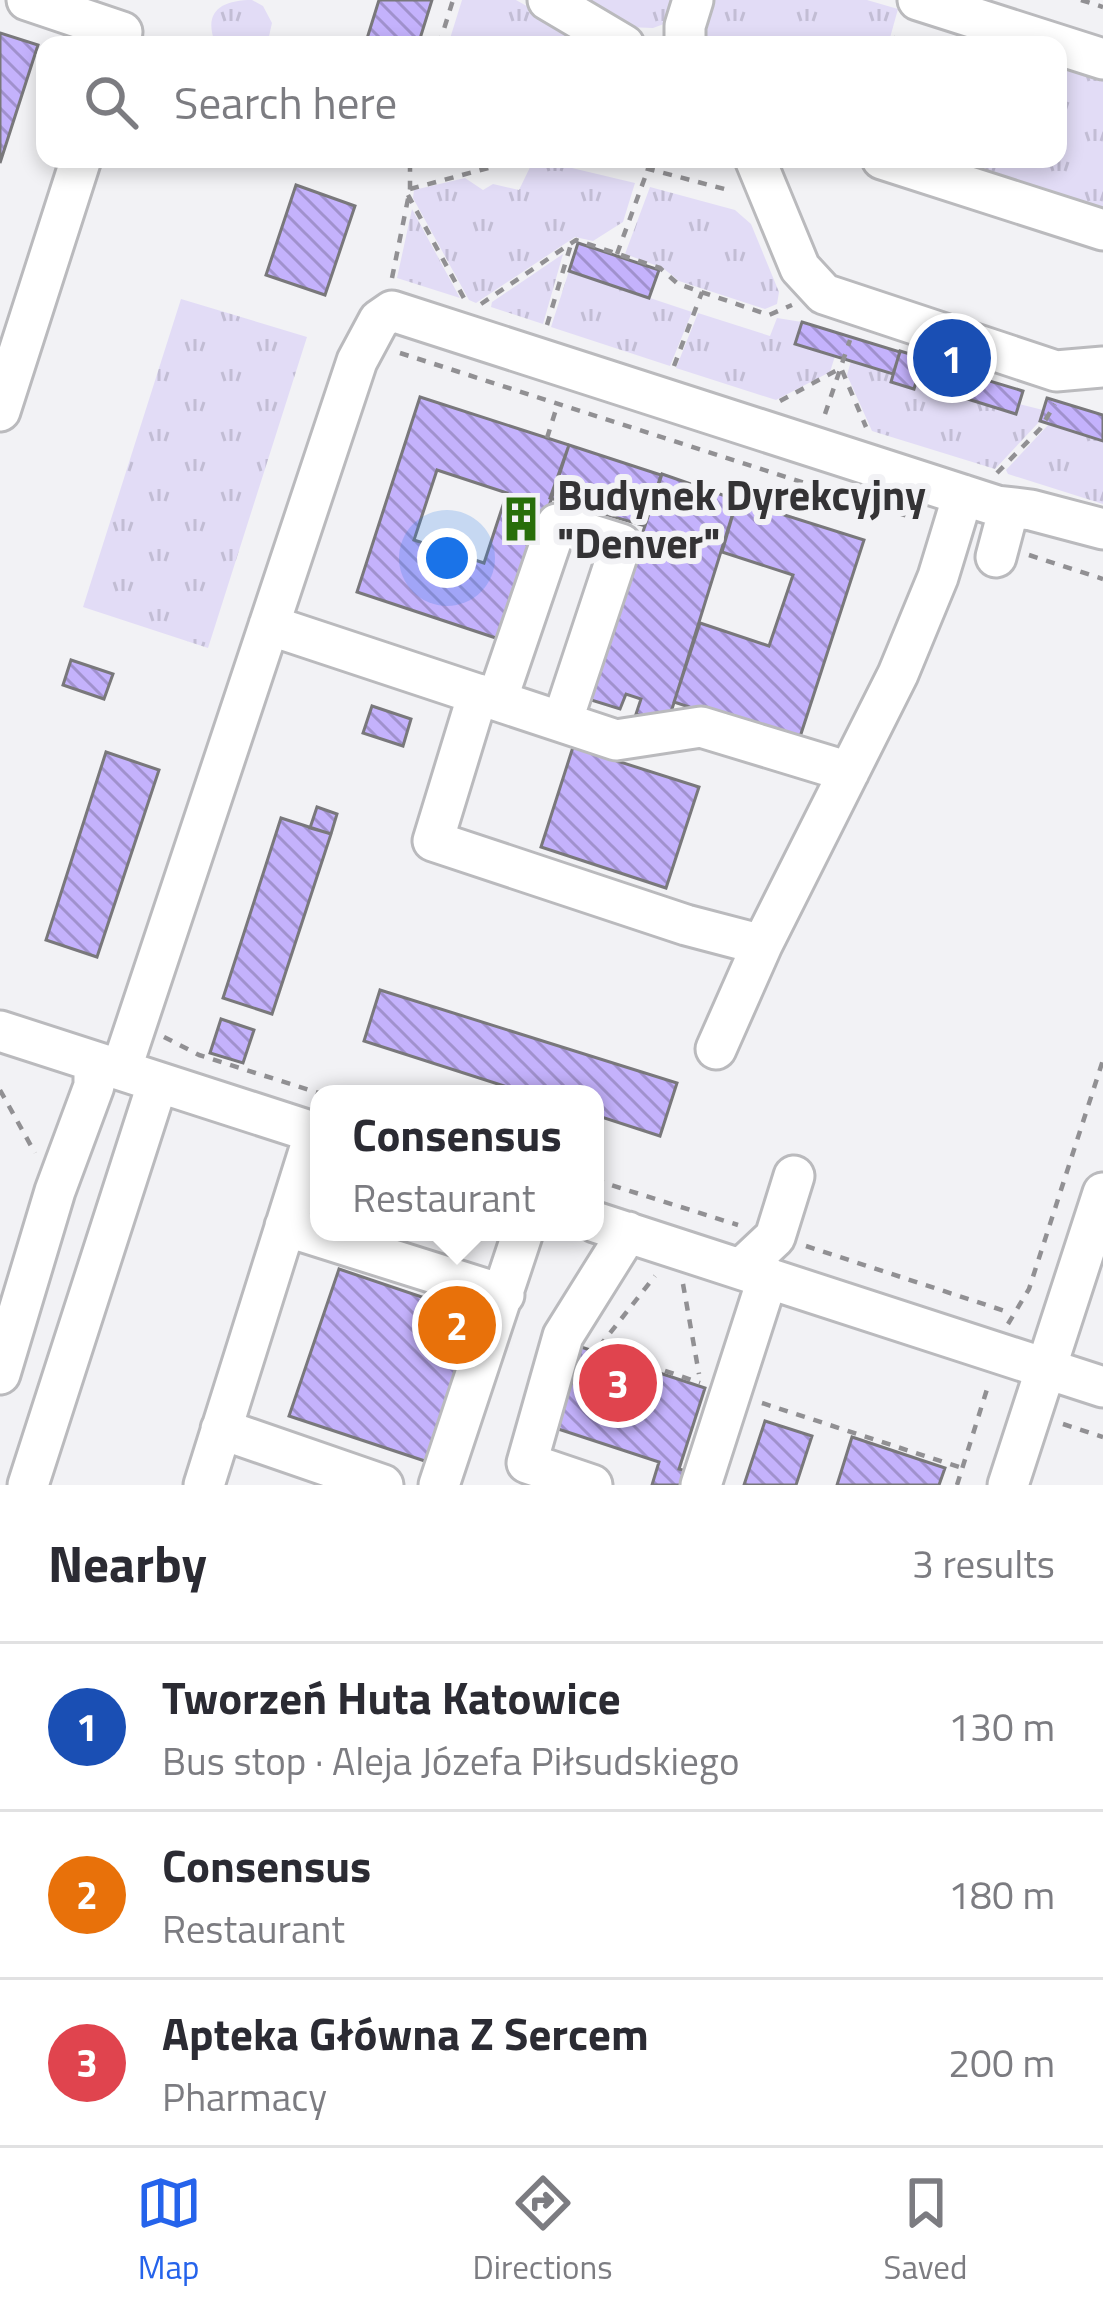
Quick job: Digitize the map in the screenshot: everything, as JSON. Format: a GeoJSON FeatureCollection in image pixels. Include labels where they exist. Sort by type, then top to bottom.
{"type":"FeatureCollection","features":[{"type":"Feature","properties":{"kind":"street"},"geometry":{"type":"LineString","coordinates":[[27,0],[124,26]]}},
{"type":"Feature","properties":{"kind":"street"},"geometry":{"type":"LineString","coordinates":[[548,0],[609,36]]}},
{"type":"Feature","properties":{"kind":"street"},"geometry":{"type":"LineString","coordinates":[[687,36],[693,0]]}},
{"type":"Feature","properties":{"kind":"street"},"geometry":{"type":"LineString","coordinates":[[918,0],[1031,36]]}},
{"type":"Feature","properties":{"kind":"street"},"geometry":{"type":"LineString","coordinates":[[1067,48],[1103,59]]}},
{"type":"Feature","properties":{"kind":"street"},"geometry":{"type":"LineString","coordinates":[[0,411],[78,168]]}},
{"type":"Feature","properties":{"kind":"street"},"geometry":{"type":"LineString","coordinates":[[758,168],[800,268],[824,293],[1056,370],[1103,367]]}},
{"type":"Feature","properties":{"kind":"street"},"geometry":{"type":"LineString","coordinates":[[910,168],[1103,230]]}},
{"type":"Feature","properties":{"kind":"street"},"geometry":{"type":"LineString","coordinates":[[0,1374],[56,1190],[94,1086],[136,1023],[366,342],[379,320],[392,311],[965,498],[1002,537],[1031,510],[1103,529]]}},
{"type":"Feature","properties":{"kind":"street"},"geometry":{"type":"LineString","coordinates":[[716,1049],[762,945],[898,674],[965,498]]}},
{"type":"Feature","properties":{"kind":"street"},"geometry":{"type":"LineString","coordinates":[[562,722],[621,544],[557,524],[433,841],[686,925],[762,945]]}},
{"type":"Feature","properties":{"kind":"street"},"geometry":{"type":"LineString","coordinates":[[269,625],[616,740],[701,727],[849,772]]}},
{"type":"Feature","properties":{"kind":"street"},"geometry":{"type":"LineString","coordinates":[[0,1031],[158,1082],[310,1118]]}},
{"type":"Feature","properties":{"kind":"street"},"geometry":{"type":"LineString","coordinates":[[28,1485],[158,1082]]}},
{"type":"Feature","properties":{"kind":"street"},"geometry":{"type":"LineString","coordinates":[[203,1485],[310,1146]]}},
{"type":"Feature","properties":{"kind":"street"},"geometry":{"type":"LineString","coordinates":[[701,1485],[716,1388],[765,1276],[794,1176]]}},
{"type":"Feature","properties":{"kind":"street"},"geometry":{"type":"LineString","coordinates":[[1008,1485],[1103,1193]]}},
{"type":"Feature","properties":{"kind":"street"},"geometry":{"type":"LineString","coordinates":[[285,1226],[310,1234]]}},
{"type":"Feature","properties":{"kind":"street"},"geometry":{"type":"LineString","coordinates":[[592,1485],[527,1463],[581,1342],[611,1227],[1103,1387]]}},
{"type":"Feature","properties":{"kind":"street"},"geometry":{"type":"LineString","coordinates":[[333,1241],[504,1295]]}},
{"type":"Feature","properties":{"kind":"street"},"geometry":{"type":"LineString","coordinates":[[439,1485],[520,1241]]}},
{"type":"Feature","properties":{"kind":"street"},"geometry":{"type":"LineString","coordinates":[[221,1429],[383,1485]]}},
{"type":"Feature","properties":{"kind":"path"},"geometry":{"type":"LineString","coordinates":[[442,36],[453,0]]}},
{"type":"Feature","properties":{"kind":"path"},"geometry":{"type":"LineString","coordinates":[[1081,0],[1103,7]]}},
{"type":"Feature","properties":{"kind":"path"},"geometry":{"type":"LineString","coordinates":[[392,280],[410,168]]}},
{"type":"Feature","properties":{"kind":"path"},"geometry":{"type":"LineString","coordinates":[[409,192],[490,168]]}},
{"type":"Feature","properties":{"kind":"path"},"geometry":{"type":"LineString","coordinates":[[644,168],[773,202]]}},
{"type":"Feature","properties":{"kind":"path"},"geometry":{"type":"LineString","coordinates":[[617,254],[648,169]]}},
{"type":"Feature","properties":{"kind":"path"},"geometry":{"type":"LineString","coordinates":[[409,192],[467,305]]}},
{"type":"Feature","properties":{"kind":"path"},"geometry":{"type":"LineString","coordinates":[[476,307],[577,240],[660,268],[678,284],[769,315],[794,304]]}},
{"type":"Feature","properties":{"kind":"path"},"geometry":{"type":"LineString","coordinates":[[545,330],[571,244]]}},
{"type":"Feature","properties":{"kind":"path"},"geometry":{"type":"LineString","coordinates":[[672,371],[702,292]]}},
{"type":"Feature","properties":{"kind":"path"},"geometry":{"type":"LineString","coordinates":[[448,299],[493,313]]}},
{"type":"Feature","properties":{"kind":"path"},"geometry":{"type":"LineString","coordinates":[[823,419],[854,329]]}},
{"type":"Feature","properties":{"kind":"path"},"geometry":{"type":"LineString","coordinates":[[366,342],[965,498],[1040,429],[1062,394]]}},
{"type":"Feature","properties":{"kind":"path"},"geometry":{"type":"LineString","coordinates":[[791,409],[776,404],[841,368]]}},
{"type":"Feature","properties":{"kind":"path"},"geometry":{"type":"LineString","coordinates":[[841,368],[869,434],[854,429]]}},
{"type":"Feature","properties":{"kind":"path"},"geometry":{"type":"LineString","coordinates":[[1002,537],[1103,579]]}},
{"type":"Feature","properties":{"kind":"path"},"geometry":{"type":"LineString","coordinates":[[136,1023],[310,1116]]}},
{"type":"Feature","properties":{"kind":"path"},"geometry":{"type":"LineString","coordinates":[[957,1485],[1011,1313],[1029,1289],[1103,1060]]}},
{"type":"Feature","properties":{"kind":"path"},"geometry":{"type":"LineString","coordinates":[[716,1388],[676,1248],[581,1342],[716,1388],[962,1468]]}},
{"type":"Feature","properties":{"kind":"green space"},"geometry":{"type":"Polygon","coordinates":[[[252,0],[263,6],[272,23],[269,36],[213,36],[213,16],[231,2],[252,0]]]}},
{"type":"Feature","properties":{"kind":"green space"},"geometry":{"type":"Polygon","coordinates":[[[462,0],[516,0],[579,36],[451,36],[462,0]]]}},
{"type":"Feature","properties":{"kind":"green space"},"geometry":{"type":"Polygon","coordinates":[[[579,0],[680,0],[664,24],[653,28],[628,27],[579,0]]]}},
{"type":"Feature","properties":{"kind":"green space"},"geometry":{"type":"Polygon","coordinates":[[[710,0],[867,0],[898,9],[890,36],[704,36],[710,0]]]}},
{"type":"Feature","properties":{"kind":"green space"},"geometry":{"type":"Polygon","coordinates":[[[1067,64],[1103,76],[1103,213],[964,168],[1067,168],[1067,64]]]}},
{"type":"Feature","properties":{"kind":"green space"},"geometry":{"type":"Polygon","coordinates":[[[530,168],[572,168],[635,183],[623,222],[593,241],[575,237],[476,303],[469,300],[413,198],[414,190],[465,178],[483,190],[493,184],[519,190],[530,168]]]}},
{"type":"Feature","properties":{"kind":"green space"},"geometry":{"type":"Polygon","coordinates":[[[650,187],[735,210],[751,224],[779,292],[777,304],[765,309],[679,281],[663,268],[625,254],[650,187]]]}},
{"type":"Feature","properties":{"kind":"green space"},"geometry":{"type":"Polygon","coordinates":[[[412,209],[460,298],[397,278],[412,209]]]}},
{"type":"Feature","properties":{"kind":"green space"},"geometry":{"type":"Polygon","coordinates":[[[563,254],[543,324],[491,307],[492,302],[563,254]]]}},
{"type":"Feature","properties":{"kind":"green space"},"geometry":{"type":"Polygon","coordinates":[[[569,271],[692,312],[670,366],[551,327],[569,271]]]}},
{"type":"Feature","properties":{"kind":"green space"},"geometry":{"type":"Polygon","coordinates":[[[181,299],[307,337],[208,648],[83,607],[181,299]]]}},
{"type":"Feature","properties":{"kind":"green space"},"geometry":{"type":"Polygon","coordinates":[[[698,313],[770,336],[777,318],[802,322],[796,344],[835,356],[830,372],[776,400],[676,368],[698,313]]]}},
{"type":"Feature","properties":{"kind":"green space"},"geometry":{"type":"Polygon","coordinates":[[[851,361],[893,374],[891,383],[913,389],[916,383],[1016,414],[1019,404],[1043,410],[1040,421],[995,469],[872,431],[847,375],[851,361]]]}},
{"type":"Feature","properties":{"kind":"green space"},"geometry":{"type":"Polygon","coordinates":[[[1049,424],[1103,441],[1103,504],[1008,474],[1006,470],[1049,424]]]}},
{"type":"Feature","properties":{"kind":"building"},"geometry":{"type":"Polygon","coordinates":[[[379,0],[432,0],[421,36],[368,36],[379,0]]]}},
{"type":"Feature","properties":{"kind":"building"},"geometry":{"type":"Polygon","coordinates":[[[0,33],[36,44],[36,51],[0,163],[0,33]]]}},
{"type":"Feature","properties":{"kind":"building"},"geometry":{"type":"Polygon","coordinates":[[[296,185],[355,206],[325,295],[266,275],[296,185]]]}},
{"type":"Feature","properties":{"kind":"building"},"geometry":{"type":"Polygon","coordinates":[[[578,243],[659,270],[649,298],[569,271],[578,243]]]}},
{"type":"Feature","properties":{"kind":"building"},"geometry":{"type":"Polygon","coordinates":[[[802,322],[900,352],[893,374],[795,344],[802,322]]]}},
{"type":"Feature","properties":{"kind":"building"},"geometry":{"type":"Polygon","coordinates":[[[900,351],[923,358],[914,389],[891,382],[900,351]]]}},
{"type":"Feature","properties":{"kind":"building"},"geometry":{"type":"Polygon","coordinates":[[[923,361],[1023,391],[1016,414],[916,383],[923,361]]]}},
{"type":"Feature","properties":{"kind":"building","name":"Budynek Dyrekcyjny \"Denver\""},"geometry":{"type":"Polygon","coordinates":[[[420,397],[569,445],[505,641],[357,592],[420,397]],[[437,470],[414,540],[484,563],[507,493],[437,470]]]}},
{"type":"Feature","properties":{"kind":"building"},"geometry":{"type":"Polygon","coordinates":[[[1047,398],[1103,415],[1103,441],[1040,421],[1047,398]]]}},
{"type":"Feature","properties":{"kind":"building"},"geometry":{"type":"Polygon","coordinates":[[[569,445],[661,475],[645,526],[550,498],[569,445]]]}},
{"type":"Feature","properties":{"kind":"building"},"geometry":{"type":"Polygon","coordinates":[[[662,474],[737,500],[667,725],[636,714],[641,699],[626,694],[620,709],[588,699],[662,474]]]}},
{"type":"Feature","properties":{"kind":"building"},"geometry":{"type":"Polygon","coordinates":[[[737,500],[864,540],[798,743],[674,702],[700,623],[769,646],[793,575],[722,552],[737,500]]]}},
{"type":"Feature","properties":{"kind":"building"},"geometry":{"type":"Polygon","coordinates":[[[71,660],[113,674],[104,699],[63,685],[71,660]]]}},
{"type":"Feature","properties":{"kind":"building"},"geometry":{"type":"Polygon","coordinates":[[[372,706],[411,719],[403,746],[363,733],[372,706]]]}},
{"type":"Feature","properties":{"kind":"building"},"geometry":{"type":"Polygon","coordinates":[[[573,747],[699,787],[666,888],[541,847],[573,747]]]}},
{"type":"Feature","properties":{"kind":"building"},"geometry":{"type":"Polygon","coordinates":[[[106,752],[159,770],[97,957],[46,940],[106,752]]]}},
{"type":"Feature","properties":{"kind":"building"},"geometry":{"type":"Polygon","coordinates":[[[317,807],[337,814],[331,834],[310,828],[317,807]]]}},
{"type":"Feature","properties":{"kind":"building"},"geometry":{"type":"Polygon","coordinates":[[[281,818],[331,834],[272,1014],[223,998],[281,818]]]}},
{"type":"Feature","properties":{"kind":"building"},"geometry":{"type":"Polygon","coordinates":[[[380,990],[677,1083],[660,1136],[604,1118],[604,1085],[501,1085],[364,1041],[380,990]]]}},
{"type":"Feature","properties":{"kind":"building"},"geometry":{"type":"Polygon","coordinates":[[[221,1019],[254,1030],[243,1063],[210,1053],[221,1019]]]}},
{"type":"Feature","properties":{"kind":"building"},"geometry":{"type":"Polygon","coordinates":[[[339,1269],[487,1319],[437,1465],[289,1416],[339,1269]]]}},
{"type":"Feature","properties":{"kind":"building"},"geometry":{"type":"Polygon","coordinates":[[[575,1345],[705,1388],[679,1469],[696,1474],[692,1485],[652,1485],[659,1462],[549,1426],[575,1345]]]}},
{"type":"Feature","properties":{"kind":"building"},"geometry":{"type":"Polygon","coordinates":[[[765,1421],[812,1436],[796,1485],[744,1485],[765,1421]]]}},
{"type":"Feature","properties":{"kind":"building"},"geometry":{"type":"Polygon","coordinates":[[[852,1437],[945,1468],[939,1485],[837,1485],[852,1437]]]}},
{"type":"Feature","properties":{"kind":"place","name":"Tworzeń Huta Katowice"},"geometry":{"type":"Point","coordinates":[952,358]}},
{"type":"Feature","properties":{"kind":"place","name":"Budynek Dyrekcyjny \"Denver\""},"geometry":{"type":"Point","coordinates":[521,519]}},
{"type":"Feature","properties":{"kind":"place","name":"Consensus"},"geometry":{"type":"Point","coordinates":[457,1325]}},
{"type":"Feature","properties":{"kind":"place","name":"Apteka Główna Z Sercem"},"geometry":{"type":"Point","coordinates":[618,1383]}}]}
